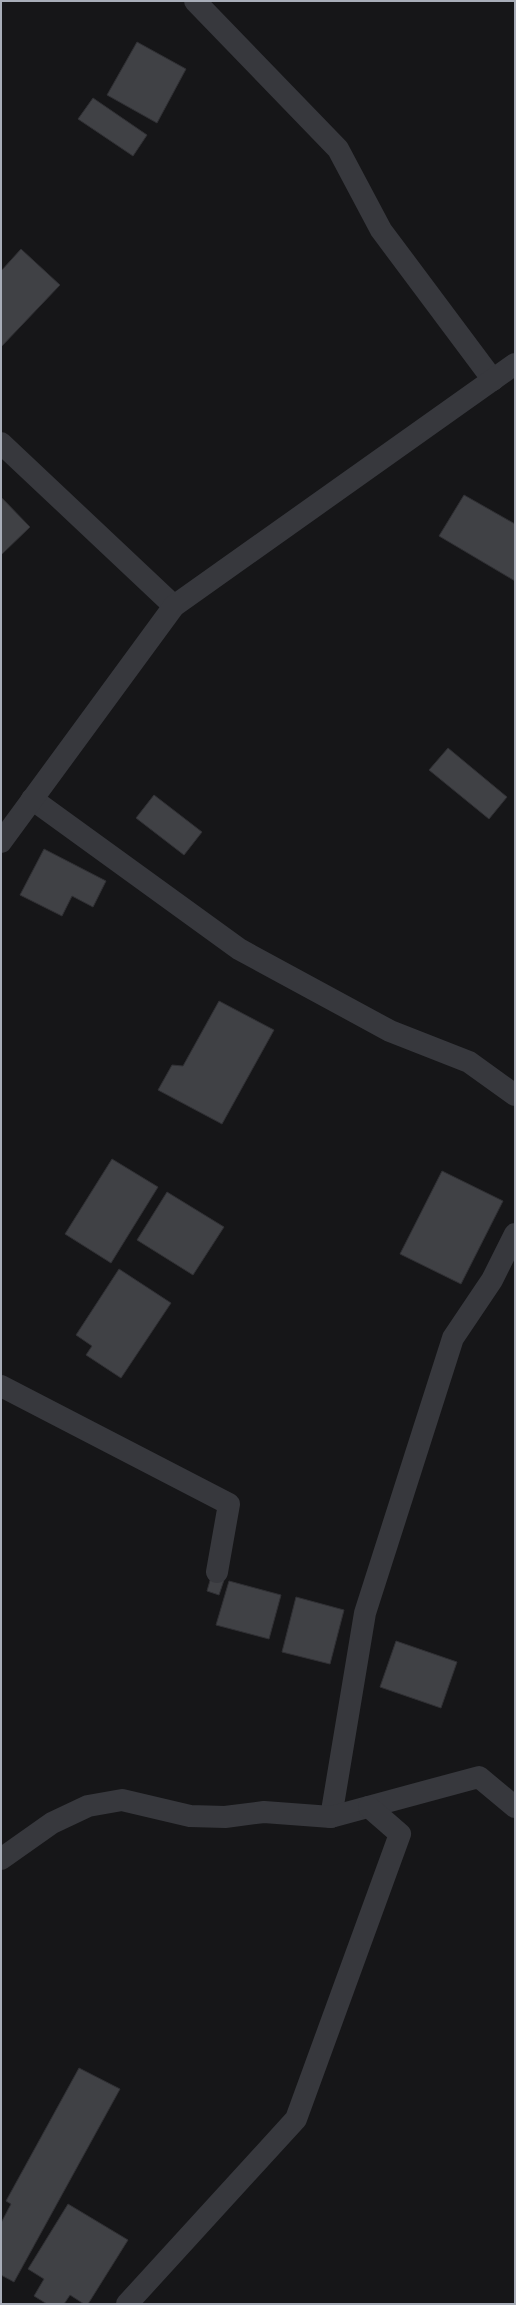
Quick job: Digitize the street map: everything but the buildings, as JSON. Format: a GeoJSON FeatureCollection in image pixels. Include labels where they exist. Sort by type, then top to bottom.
{"type":"FeatureCollection","features":[{"type":"Feature","properties":{"kind":"street"},"geometry":{"type":"LineString","coordinates":[[196,1],[338,149],[381,230],[493,380]]}},
{"type":"Feature","properties":{"kind":"street"},"geometry":{"type":"LineString","coordinates":[[1,842],[174,606],[515,364]]}},
{"type":"Feature","properties":{"kind":"street"},"geometry":{"type":"LineString","coordinates":[[1,443],[174,606]]}},
{"type":"Feature","properties":{"kind":"street"},"geometry":{"type":"LineString","coordinates":[[32,799],[238,948],[390,1031],[469,1062],[515,1095]]}},
{"type":"Feature","properties":{"kind":"street"},"geometry":{"type":"LineString","coordinates":[[331,1817],[365,1613],[453,1338],[492,1280],[515,1234]]}},
{"type":"Feature","properties":{"kind":"street"},"geometry":{"type":"LineString","coordinates":[[1,1386],[230,1504],[217,1572]]}},
{"type":"Feature","properties":{"kind":"street"},"geometry":{"type":"LineString","coordinates":[[1,1858],[59,1819],[88,1806],[122,1800],[190,1816],[225,1817],[264,1812],[331,1817],[479,1777],[515,1807]]}},
{"type":"Feature","properties":{"kind":"street"},"geometry":{"type":"LineString","coordinates":[[126,2304],[296,2119],[400,1834],[369,1807]]}}]}
